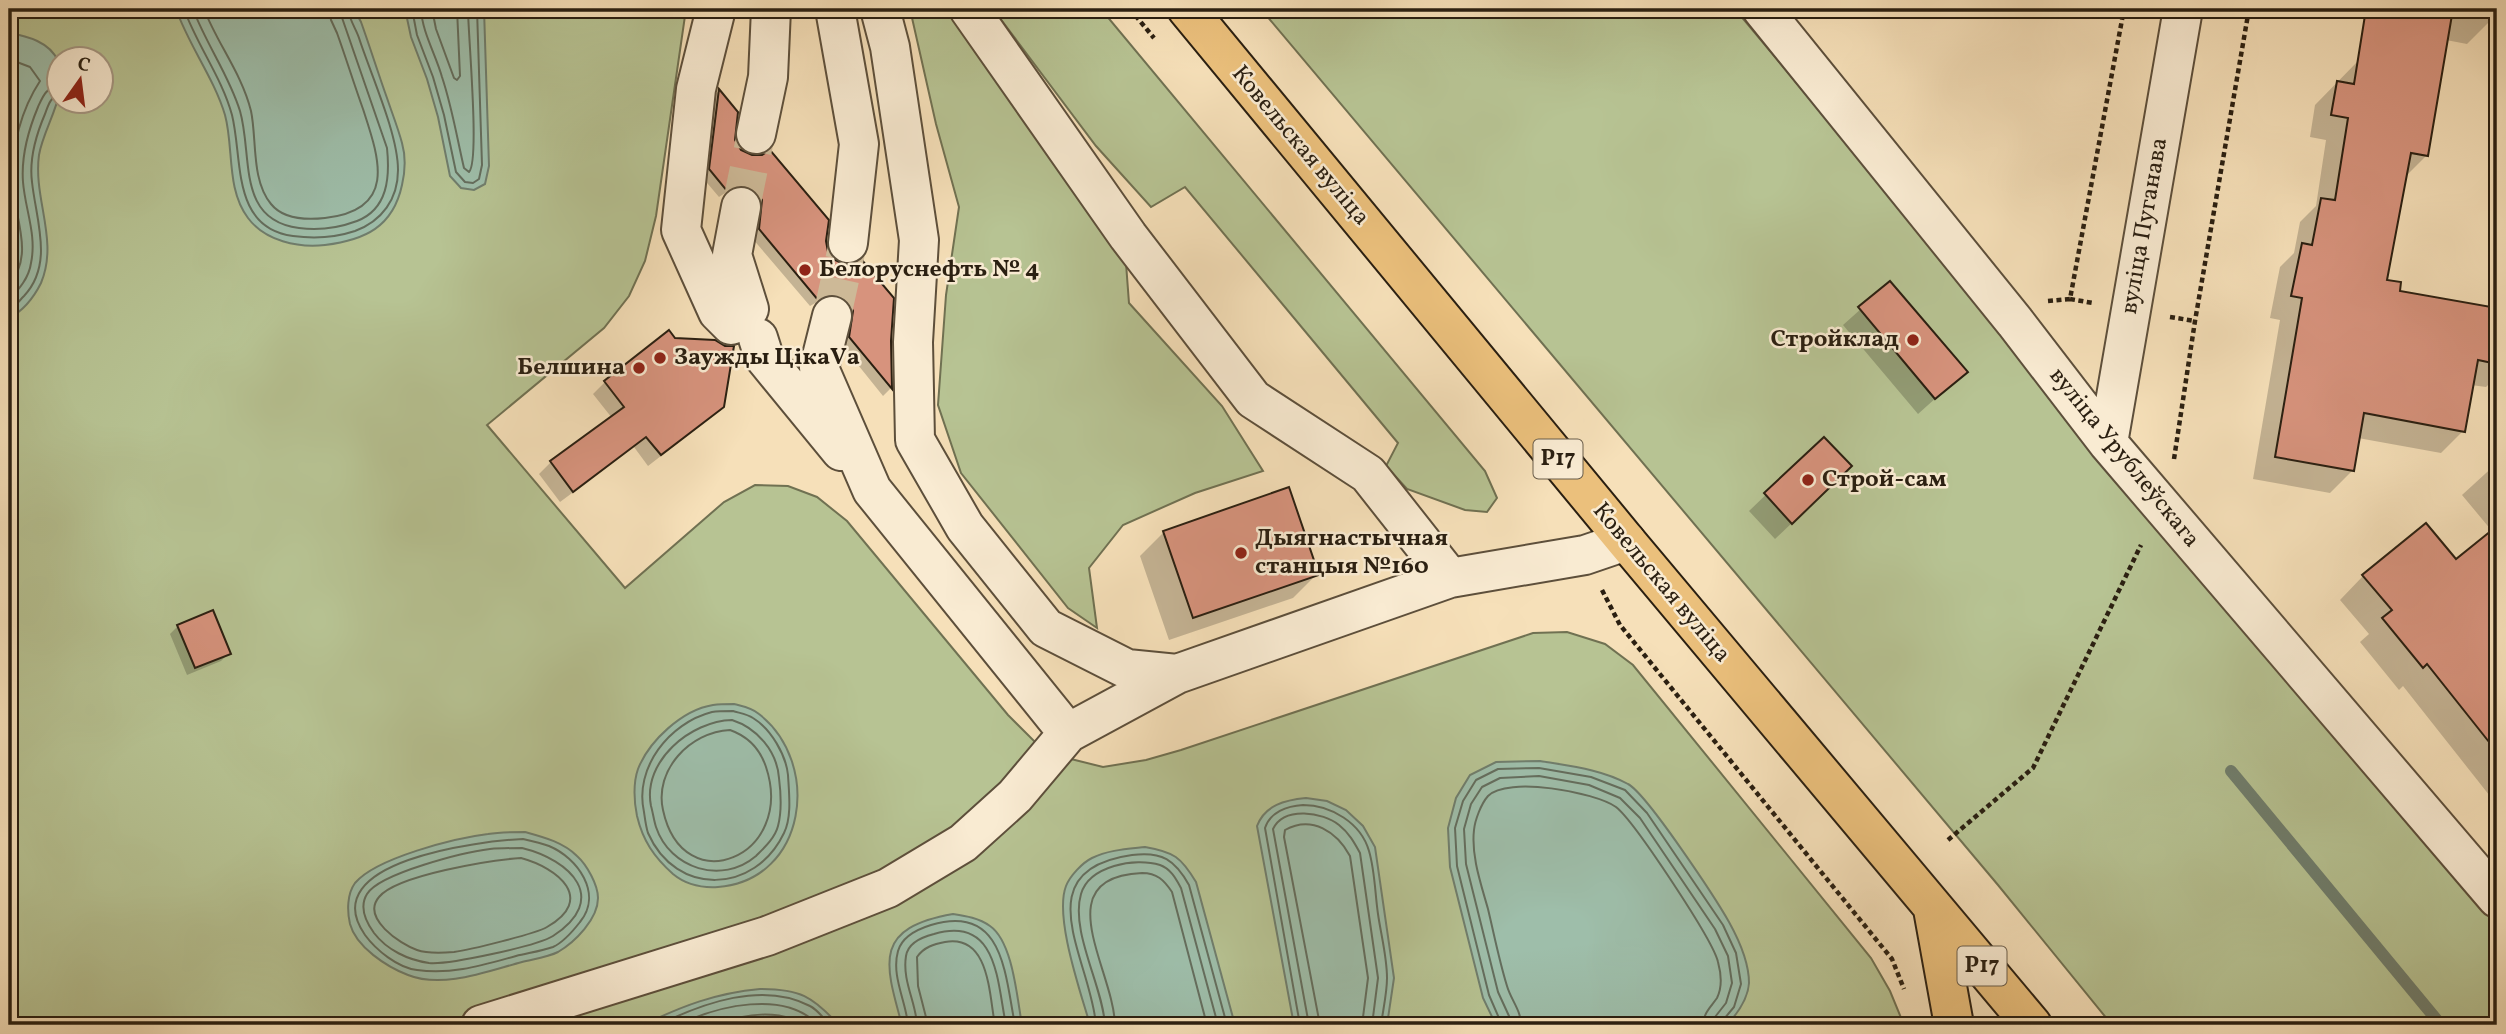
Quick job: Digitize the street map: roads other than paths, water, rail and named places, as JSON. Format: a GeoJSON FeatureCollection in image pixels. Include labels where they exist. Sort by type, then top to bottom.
{"type":"FeatureCollection","features":[{"type":"Feature","properties":{"kind":"highway","name":"Ковельская вуліца"},"geometry":{"type":"LineString","coordinates":[[1187,9],[1626,541],[2032,1025]]}},
{"type":"Feature","properties":{"kind":"highway"},"geometry":{"type":"LineString","coordinates":[[1932,907],[1954,1025]]}},
{"type":"Feature","properties":{"kind":"street"},"geometry":{"type":"LineString","coordinates":[[716,9],[696,89],[681,230],[718,312],[751,335],[1068,733]]}},
{"type":"Feature","properties":{"kind":"street"},"geometry":{"type":"LineString","coordinates":[[756,134],[768,77],[771,9]]}},
{"type":"Feature","properties":{"kind":"street"},"geometry":{"type":"LineString","coordinates":[[835,9],[859,144],[848,243]]}},
{"type":"Feature","properties":{"kind":"street"},"geometry":{"type":"LineString","coordinates":[[880,9],[890,47],[919,240],[913,342],[915,440],[964,527],[1046,628],[1126,669],[1177,674]]}},
{"type":"Feature","properties":{"kind":"street"},"geometry":{"type":"LineString","coordinates":[[969,9],[1128,236],[1253,399],[1368,474],[1450,578]]}},
{"type":"Feature","properties":{"kind":"street","name":"вуліца Урублеўскага"},"geometry":{"type":"LineString","coordinates":[[1762,9],[2108,443],[2497,898]]}},
{"type":"Feature","properties":{"kind":"street","name":"вуліца Пуганава"},"geometry":{"type":"LineString","coordinates":[[2108,443],[2183,9]]}},
{"type":"Feature","properties":{"kind":"street"},"geometry":{"type":"LineString","coordinates":[[741,207],[732,255],[751,335]]}},
{"type":"Feature","properties":{"kind":"street"},"geometry":{"type":"LineString","coordinates":[[832,316],[819,369],[873,491]]}},
{"type":"Feature","properties":{"kind":"street"},"geometry":{"type":"LineString","coordinates":[[481,1025],[767,936],[888,888],[963,843],[1015,796],[1068,733],[1177,674],[1450,578],[1586,555],[1626,541]]}},
{"type":"Feature","properties":{"kind":"water"},"geometry":{"type":"Polygon","coordinates":[[[176,9],[354,9],[361,22],[399,132],[404,154],[402,185],[398,199],[384,221],[365,235],[339,243],[315,246],[283,241],[255,226],[241,207],[236,194],[228,128],[220,101],[176,9]]]}},
{"type":"Feature","properties":{"kind":"water"},"geometry":{"type":"Polygon","coordinates":[[[405,9],[484,9],[489,166],[485,184],[474,190],[461,188],[450,176],[438,117],[411,37],[405,9]]]}},
{"type":"Feature","properties":{"kind":"water"},"geometry":{"type":"Polygon","coordinates":[[[9,33],[30,38],[46,46],[46,116],[52,116],[39,155],[38,171],[47,235],[46,267],[41,283],[31,298],[19,312],[9,318],[9,33]]]}},
{"type":"Feature","properties":{"kind":"water"},"geometry":{"type":"Polygon","coordinates":[[[734,704],[759,714],[779,735],[792,761],[797,788],[796,816],[787,842],[771,864],[748,880],[718,887],[700,886],[688,883],[673,874],[646,841],[636,811],[636,774],[650,748],[679,720],[701,708],[734,704]]]}},
{"type":"Feature","properties":{"kind":"water"},"geometry":{"type":"Polygon","coordinates":[[[1540,761],[1596,771],[1628,784],[1650,807],[1681,848],[1729,922],[1740,944],[1749,975],[1747,995],[1727,1025],[1496,1025],[1483,998],[1450,867],[1448,828],[1456,798],[1470,775],[1496,762],[1540,761]]]}},
{"type":"Feature","properties":{"kind":"water"},"geometry":{"type":"Polygon","coordinates":[[[1306,798],[1327,801],[1346,810],[1363,826],[1375,847],[1394,978],[1387,1025],[1294,1025],[1257,826],[1270,808],[1306,798]]]}},
{"type":"Feature","properties":{"kind":"water"},"geometry":{"type":"Polygon","coordinates":[[[525,832],[566,847],[585,865],[596,887],[597,906],[590,922],[558,952],[465,977],[422,979],[382,961],[365,948],[353,932],[348,908],[352,887],[365,874],[380,865],[417,851],[474,836],[525,832]]]}},
{"type":"Feature","properties":{"kind":"water"},"geometry":{"type":"Polygon","coordinates":[[[1145,847],[1176,857],[1196,882],[1235,1025],[1090,1025],[1066,935],[1063,900],[1066,886],[1084,863],[1098,855],[1145,847]]]}},
{"type":"Feature","properties":{"kind":"water"},"geometry":{"type":"Polygon","coordinates":[[[953,914],[981,921],[998,934],[1013,971],[1022,1025],[902,1025],[891,983],[891,951],[897,938],[909,928],[927,920],[953,914]]]}},
{"type":"Feature","properties":{"kind":"water"},"geometry":{"type":"Polygon","coordinates":[[[760,989],[804,996],[821,1007],[839,1025],[643,1025],[700,1001],[760,989]]]}},
{"type":"Feature","properties":{"kind":"waterway"},"geometry":{"type":"LineString","coordinates":[[2231,771],[2441,1025]]}},
{"type":"Feature","properties":{"kind":"tunnel"},"geometry":{"type":"LineString","coordinates":[[741,207],[756,134]]}},
{"type":"Feature","properties":{"kind":"tunnel"},"geometry":{"type":"LineString","coordinates":[[832,316],[848,243]]}},
{"type":"Feature","properties":{"kind":"place","name":"Белоруснефть № 4"},"geometry":{"type":"Point","coordinates":[805,270]}},
{"type":"Feature","properties":{"kind":"place","name":"Стройклад"},"geometry":{"type":"Point","coordinates":[1913,340]}},
{"type":"Feature","properties":{"kind":"place","name":"Заужды ЦікаVа"},"geometry":{"type":"Point","coordinates":[660,358]}},
{"type":"Feature","properties":{"kind":"place","name":"Белшина"},"geometry":{"type":"Point","coordinates":[639,368]}},
{"type":"Feature","properties":{"kind":"place","name":"Строй-сам"},"geometry":{"type":"Point","coordinates":[1808,480]}},
{"type":"Feature","properties":{"kind":"place","name":"Дыягнастычная станцыя №160"},"geometry":{"type":"Point","coordinates":[1241,553]}}]}
